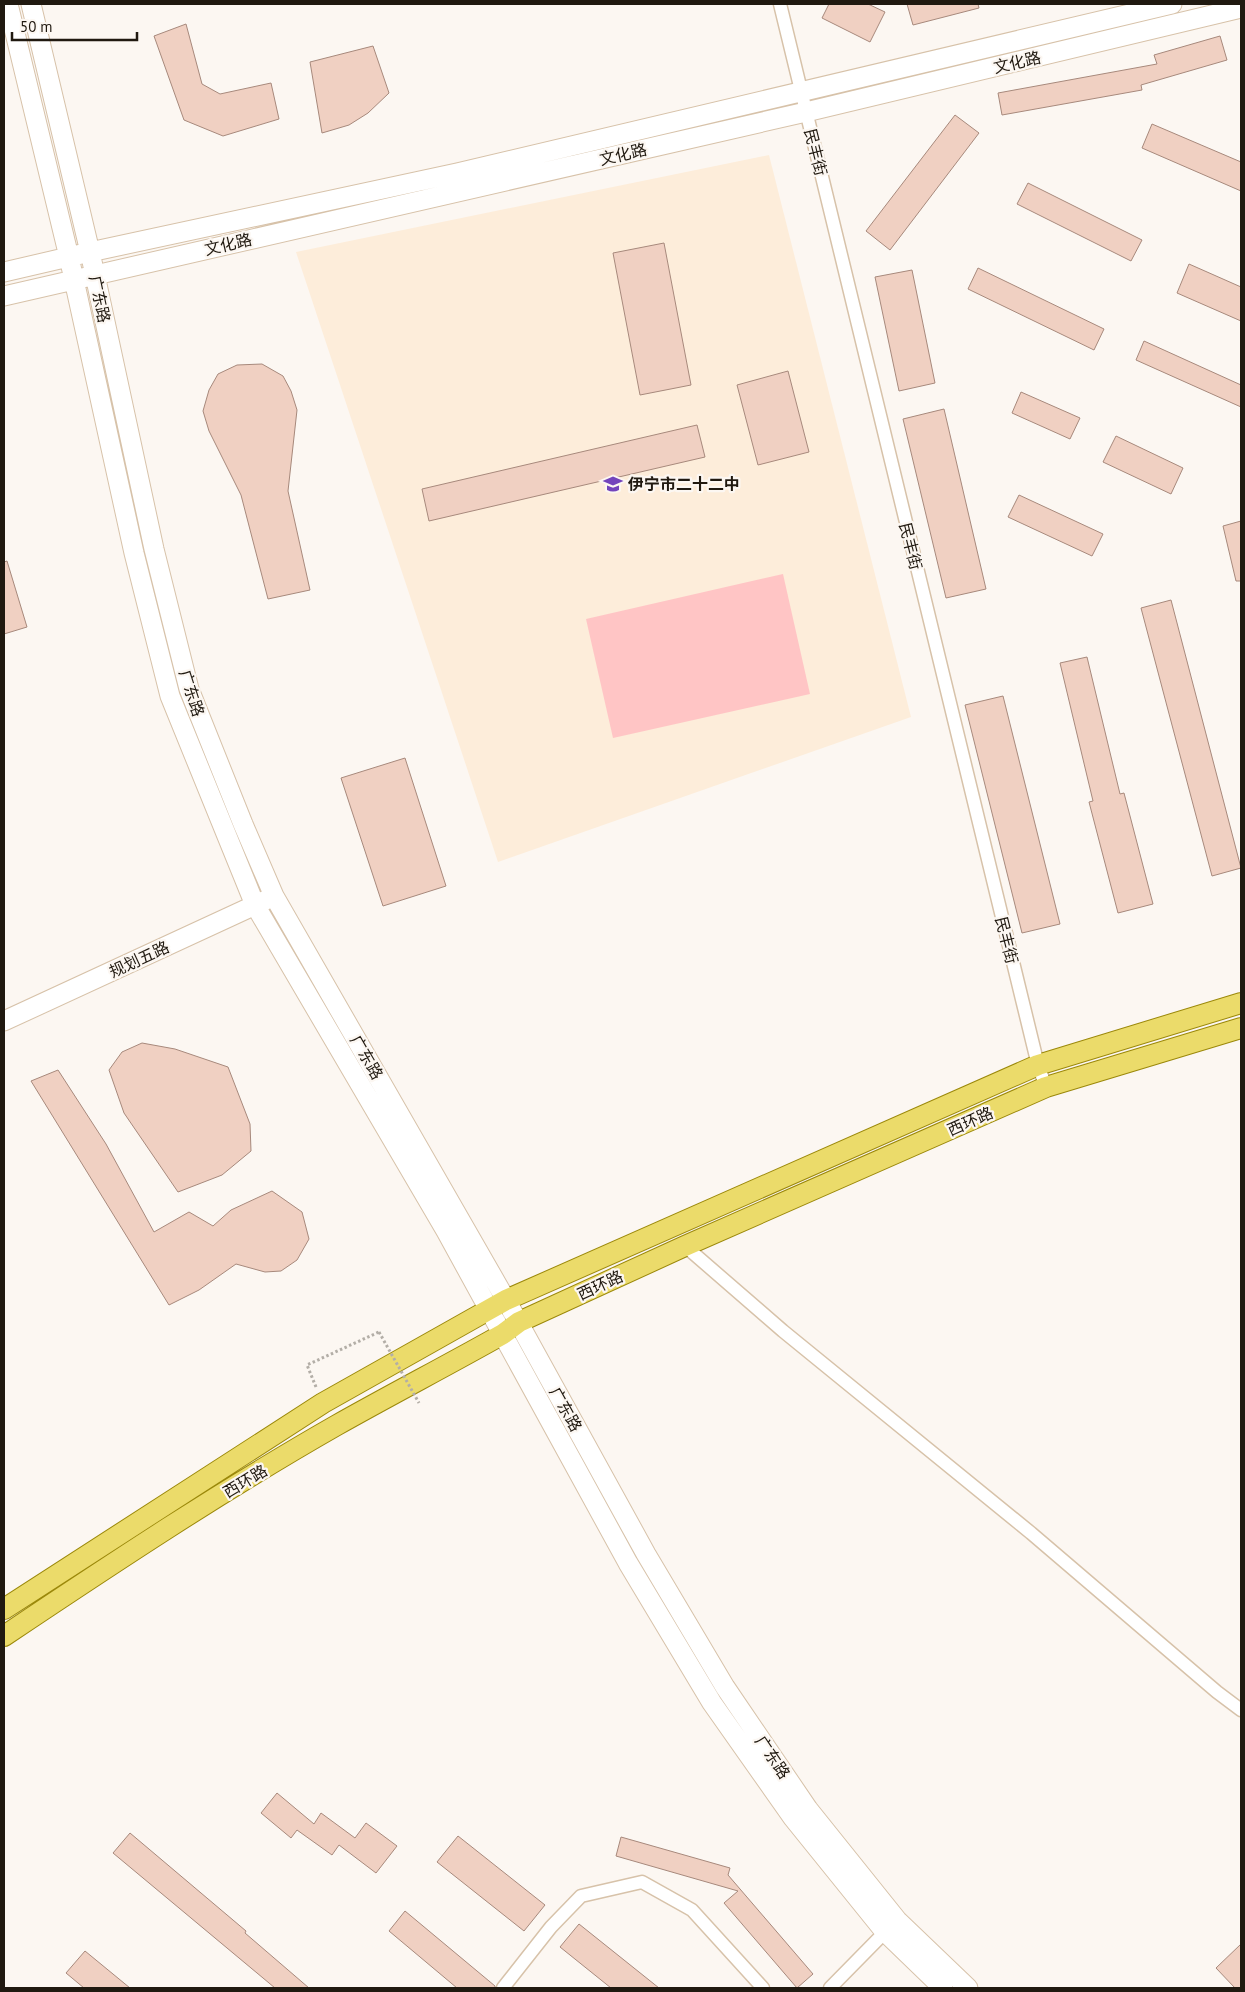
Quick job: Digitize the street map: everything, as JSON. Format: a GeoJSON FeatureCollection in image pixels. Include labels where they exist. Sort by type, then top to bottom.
{"type":"FeatureCollection","features":[{"type":"Feature","properties":{"kind":"main road","name":"西环路"},"geometry":{"type":"LineString","coordinates":[[4,1609],[324,1404],[498,1304],[1038,1064],[1241,1003]]}},
{"type":"Feature","properties":{"kind":"main road","name":"西环路"},"geometry":{"type":"LineString","coordinates":[[4,1636],[118,1559],[237,1486],[336,1426],[511,1328],[685,1246],[1046,1087],[1241,1028]]}},
{"type":"Feature","properties":{"kind":"street","name":"广东路"},"geometry":{"type":"LineString","coordinates":[[8,4],[69,257],[134,553],[170,696],[255,905],[446,1231],[498,1304]]}},
{"type":"Feature","properties":{"kind":"street","name":"广东路"},"geometry":{"type":"LineString","coordinates":[[31,4],[90,252],[154,549],[189,689],[274,896],[511,1328],[628,1563],[712,1703],[793,1818],[891,1926],[943,1988]]}},
{"type":"Feature","properties":{"kind":"street","name":"民丰街"},"geometry":{"type":"LineString","coordinates":[[780,4],[1038,1064],[1046,1087]]}},
{"type":"Feature","properties":{"kind":"street","name":"文化路"},"geometry":{"type":"LineString","coordinates":[[4,272],[457,173],[1172,4]]}},
{"type":"Feature","properties":{"kind":"street","name":"文化路"},"geometry":{"type":"LineString","coordinates":[[4,296],[806,112],[1241,8]]}},
{"type":"Feature","properties":{"kind":"street","name":"规划五路"},"geometry":{"type":"LineString","coordinates":[[4,1021],[274,896]]}},
{"type":"Feature","properties":{"kind":"street"},"geometry":{"type":"LineString","coordinates":[[685,1246],[782,1331],[1031,1533],[1217,1692],[1241,1710]]}},
{"type":"Feature","properties":{"kind":"street"},"geometry":{"type":"LineString","coordinates":[[503,1988],[551,1927],[581,1896],[642,1882],[692,1910],[763,1988]]}},
{"type":"Feature","properties":{"kind":"street","name":"广东路"},"geometry":{"type":"LineString","coordinates":[[891,1926],[968,1988]]}},
{"type":"Feature","properties":{"kind":"street"},"geometry":{"type":"LineString","coordinates":[[830,1988],[891,1926]]}},
{"type":"Feature","properties":{"kind":"path"},"geometry":{"type":"LineString","coordinates":[[324,1404],[307,1365],[379,1332],[419,1402]]}},
{"type":"Feature","properties":{"kind":"shaded area","name":"伊宁市二十二中"},"geometry":{"type":"Polygon","coordinates":[[[769,155],[911,717],[498,862],[296,252],[769,155]]]}},
{"type":"Feature","properties":{"kind":"shaded area"},"geometry":{"type":"Polygon","coordinates":[[[783,574],[810,694],[613,738],[586,619],[783,574]]]}},
{"type":"Feature","properties":{"kind":"building"},"geometry":{"type":"Polygon","coordinates":[[[829,4],[868,4],[885,12],[870,42],[822,18],[829,4]]]}},
{"type":"Feature","properties":{"kind":"building"},"geometry":{"type":"Polygon","coordinates":[[[907,4],[978,4],[979,8],[913,25],[907,4]]]}},
{"type":"Feature","properties":{"kind":"building"},"geometry":{"type":"Polygon","coordinates":[[[186,24],[202,84],[220,94],[271,83],[279,119],[223,136],[184,120],[154,36],[186,24]]]}},
{"type":"Feature","properties":{"kind":"building"},"geometry":{"type":"Polygon","coordinates":[[[1220,36],[1227,60],[1141,85],[1142,90],[1002,115],[998,93],[1157,64],[1154,55],[1220,36]]]}},
{"type":"Feature","properties":{"kind":"building"},"geometry":{"type":"Polygon","coordinates":[[[373,46],[389,93],[368,113],[349,125],[322,133],[310,62],[373,46]]]}},
{"type":"Feature","properties":{"kind":"building"},"geometry":{"type":"Polygon","coordinates":[[[955,115],[979,133],[890,250],[866,231],[955,115]]]}},
{"type":"Feature","properties":{"kind":"building"},"geometry":{"type":"Polygon","coordinates":[[[1152,124],[1241,162],[1241,191],[1142,148],[1152,124]]]}},
{"type":"Feature","properties":{"kind":"building"},"geometry":{"type":"Polygon","coordinates":[[[1028,183],[1142,240],[1131,261],[1017,204],[1028,183]]]}},
{"type":"Feature","properties":{"kind":"building"},"geometry":{"type":"Polygon","coordinates":[[[664,243],[691,385],[640,395],[613,253],[664,243]]]}},
{"type":"Feature","properties":{"kind":"building"},"geometry":{"type":"Polygon","coordinates":[[[1189,264],[1241,287],[1241,321],[1177,293],[1189,264]]]}},
{"type":"Feature","properties":{"kind":"building"},"geometry":{"type":"Polygon","coordinates":[[[978,268],[1104,329],[1094,350],[968,289],[978,268]]]}},
{"type":"Feature","properties":{"kind":"building"},"geometry":{"type":"Polygon","coordinates":[[[912,270],[935,383],[899,391],[875,277],[912,270]]]}},
{"type":"Feature","properties":{"kind":"building"},"geometry":{"type":"Polygon","coordinates":[[[1144,341],[1241,385],[1241,407],[1136,360],[1144,341]]]}},
{"type":"Feature","properties":{"kind":"building"},"geometry":{"type":"Polygon","coordinates":[[[262,364],[283,376],[291,391],[297,410],[288,491],[310,590],[268,599],[241,495],[209,431],[203,411],[209,390],[218,374],[237,365],[262,364]]]}},
{"type":"Feature","properties":{"kind":"building"},"geometry":{"type":"Polygon","coordinates":[[[788,371],[809,452],[758,465],[737,385],[788,371]]]}},
{"type":"Feature","properties":{"kind":"building"},"geometry":{"type":"Polygon","coordinates":[[[1021,392],[1080,418],[1070,439],[1012,413],[1021,392]]]}},
{"type":"Feature","properties":{"kind":"building"},"geometry":{"type":"Polygon","coordinates":[[[944,409],[986,589],[946,598],[903,419],[944,409]]]}},
{"type":"Feature","properties":{"kind":"building"},"geometry":{"type":"Polygon","coordinates":[[[697,425],[705,457],[429,521],[422,489],[697,425]]]}},
{"type":"Feature","properties":{"kind":"building"},"geometry":{"type":"Polygon","coordinates":[[[1116,436],[1183,468],[1171,494],[1103,462],[1116,436]]]}},
{"type":"Feature","properties":{"kind":"building"},"geometry":{"type":"Polygon","coordinates":[[[1019,495],[1103,534],[1092,556],[1008,517],[1019,495]]]}},
{"type":"Feature","properties":{"kind":"building"},"geometry":{"type":"Polygon","coordinates":[[[1241,521],[1241,581],[1236,581],[1223,526],[1241,521]]]}},
{"type":"Feature","properties":{"kind":"building"},"geometry":{"type":"Polygon","coordinates":[[[7,561],[27,627],[4,634],[4,562],[7,561]]]}},
{"type":"Feature","properties":{"kind":"building"},"geometry":{"type":"Polygon","coordinates":[[[1171,600],[1241,868],[1212,876],[1141,608],[1171,600]]]}},
{"type":"Feature","properties":{"kind":"building"},"geometry":{"type":"Polygon","coordinates":[[[1087,657],[1120,794],[1124,793],[1153,904],[1118,913],[1089,802],[1093,801],[1060,663],[1087,657]]]}},
{"type":"Feature","properties":{"kind":"building"},"geometry":{"type":"Polygon","coordinates":[[[1003,696],[1060,924],[1022,933],[965,705],[1003,696]]]}},
{"type":"Feature","properties":{"kind":"building"},"geometry":{"type":"Polygon","coordinates":[[[405,758],[446,886],[383,906],[341,778],[405,758]]]}},
{"type":"Feature","properties":{"kind":"building"},"geometry":{"type":"Polygon","coordinates":[[[142,1043],[175,1049],[228,1067],[250,1124],[251,1151],[222,1175],[178,1192],[124,1113],[109,1070],[122,1052],[142,1043]]]}},
{"type":"Feature","properties":{"kind":"building"},"geometry":{"type":"Polygon","coordinates":[[[58,1070],[106,1144],[154,1232],[189,1212],[213,1226],[231,1210],[272,1191],[302,1212],[309,1239],[297,1260],[281,1271],[265,1272],[236,1264],[199,1290],[169,1305],[31,1081],[58,1070]]]}},
{"type":"Feature","properties":{"kind":"building"},"geometry":{"type":"Polygon","coordinates":[[[277,1793],[314,1824],[321,1813],[355,1838],[366,1823],[397,1846],[376,1873],[339,1845],[332,1855],[297,1830],[291,1838],[261,1813],[277,1793]]]}},
{"type":"Feature","properties":{"kind":"building"},"geometry":{"type":"Polygon","coordinates":[[[130,1833],[246,1931],[245,1933],[309,1988],[275,1988],[113,1853],[130,1833]]]}},
{"type":"Feature","properties":{"kind":"building"},"geometry":{"type":"Polygon","coordinates":[[[458,1836],[545,1905],[524,1931],[437,1862],[458,1836]]]}},
{"type":"Feature","properties":{"kind":"building"},"geometry":{"type":"Polygon","coordinates":[[[621,1837],[730,1868],[728,1875],[813,1974],[797,1988],[724,1903],[738,1891],[616,1856],[621,1837]]]}},
{"type":"Feature","properties":{"kind":"building"},"geometry":{"type":"Polygon","coordinates":[[[405,1911],[495,1986],[495,1988],[457,1988],[389,1931],[405,1911]]]}},
{"type":"Feature","properties":{"kind":"building"},"geometry":{"type":"Polygon","coordinates":[[[579,1924],[659,1988],[611,1988],[560,1947],[579,1924]]]}},
{"type":"Feature","properties":{"kind":"building"},"geometry":{"type":"Polygon","coordinates":[[[1241,1944],[1241,1988],[1235,1988],[1216,1968],[1241,1944]]]}},
{"type":"Feature","properties":{"kind":"building"},"geometry":{"type":"Polygon","coordinates":[[[85,1951],[130,1988],[84,1988],[66,1973],[85,1951]]]}},
{"type":"Feature","properties":{"kind":"place","name":"伊宁市二十二中"},"geometry":{"type":"Point","coordinates":[613,484]}}]}
